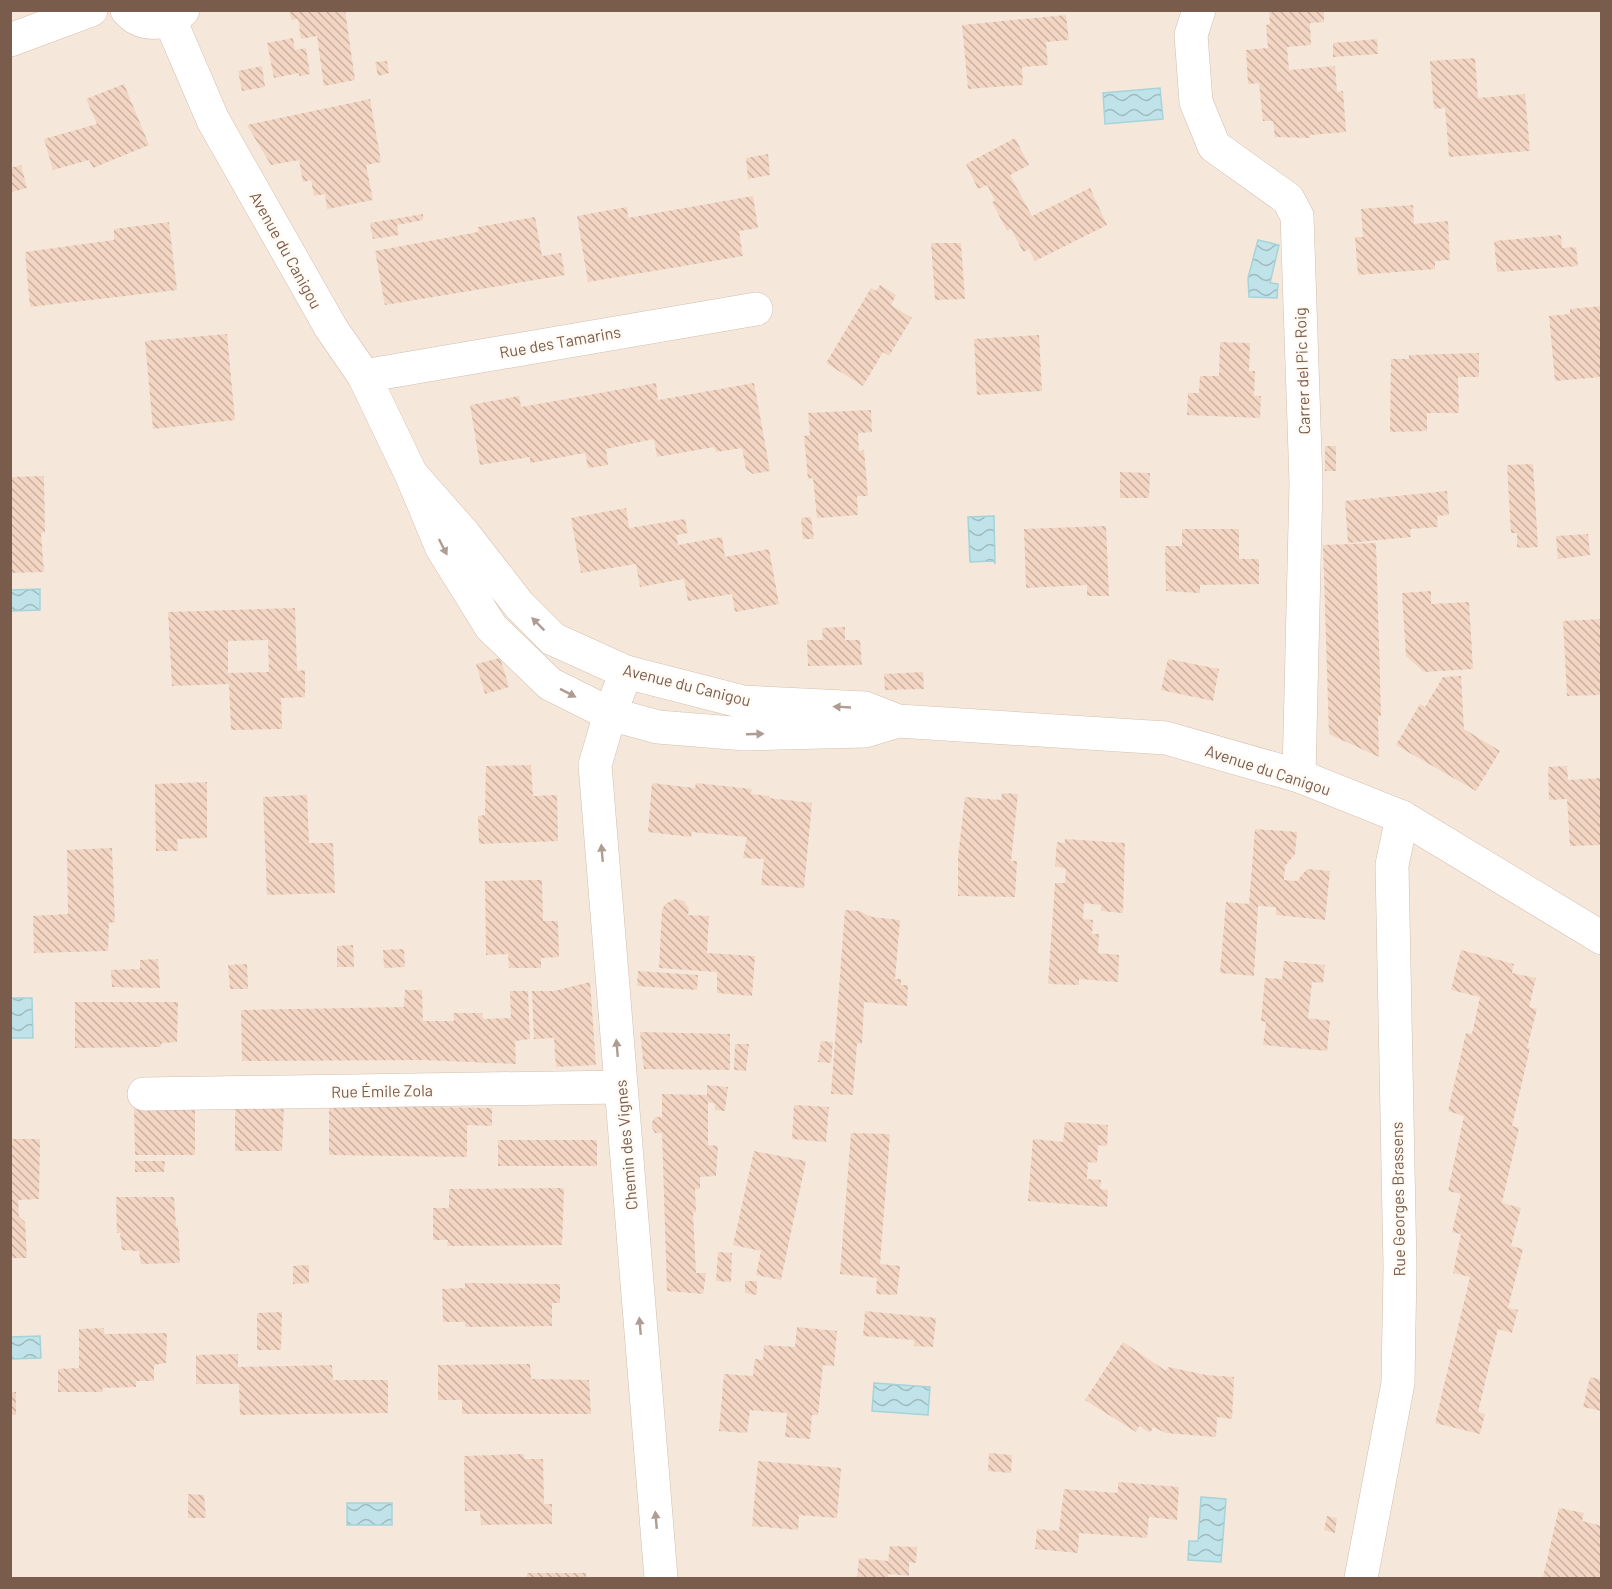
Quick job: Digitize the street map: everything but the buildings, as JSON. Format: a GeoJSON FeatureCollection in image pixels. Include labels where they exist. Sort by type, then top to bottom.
{"type":"FeatureCollection","features":[{"type":"Feature","properties":{"kind":"street"},"geometry":{"type":"LineString","coordinates":[[10,40],[91,10]]}},
{"type":"Feature","properties":{"kind":"street"},"geometry":{"type":"LineString","coordinates":[[127,10],[132,16],[150,23],[177,15]]}},
{"type":"Feature","properties":{"kind":"street","name":"Carrer del Pic Roig"},"geometry":{"type":"LineString","coordinates":[[1199,10],[1191,35],[1196,102],[1214,146],[1288,199],[1297,216],[1306,483],[1299,776]]}},
{"type":"Feature","properties":{"kind":"street","name":"Avenue du Canigou"},"geometry":{"type":"LineString","coordinates":[[177,15],[213,120],[331,328],[364,376],[411,474],[442,548],[491,627],[550,684],[610,714],[658,727],[745,734],[865,731],[898,721]]}},
{"type":"Feature","properties":{"kind":"street","name":"Rue des Tamarins"},"geometry":{"type":"LineString","coordinates":[[364,376],[756,309]]}},
{"type":"Feature","properties":{"kind":"street","name":"Avenue du Canigou"},"geometry":{"type":"LineString","coordinates":[[411,474],[464,534],[519,606],[553,639],[626,672],[743,702],[866,708],[898,721],[1166,738],[1299,776],[1402,817],[1602,938]]}},
{"type":"Feature","properties":{"kind":"street","name":"Chemin des Vignes"},"geometry":{"type":"LineString","coordinates":[[626,672],[610,714],[595,765],[661,1578]]}},
{"type":"Feature","properties":{"kind":"street","name":"Rue Georges Brassens"},"geometry":{"type":"LineString","coordinates":[[1361,1578],[1398,1383],[1400,1267],[1392,865],[1402,817]]}},
{"type":"Feature","properties":{"kind":"street","name":"Rue Émile Zola"},"geometry":{"type":"LineString","coordinates":[[144,1094],[620,1087]]}},
{"type":"Feature","properties":{"kind":"shaded area"},"geometry":{"type":"Polygon","coordinates":[[[11,11],[1601,11],[1601,1578],[11,1578],[11,11]]]}},
{"type":"Feature","properties":{"kind":"water"},"geometry":{"type":"Polygon","coordinates":[[[1160,88],[1163,119],[1105,124],[1103,93],[1160,88]]]}},
{"type":"Feature","properties":{"kind":"water"},"geometry":{"type":"Polygon","coordinates":[[[1258,240],[1279,245],[1270,283],[1278,284],[1277,298],[1249,297],[1248,278],[1258,240]]]}},
{"type":"Feature","properties":{"kind":"water"},"geometry":{"type":"Polygon","coordinates":[[[994,516],[995,564],[994,561],[970,562],[968,517],[994,516]]]}},
{"type":"Feature","properties":{"kind":"water"},"geometry":{"type":"Polygon","coordinates":[[[40,589],[40,610],[11,611],[11,590],[40,589]]]}},
{"type":"Feature","properties":{"kind":"water"},"geometry":{"type":"Polygon","coordinates":[[[11,998],[32,998],[33,1038],[11,1038],[11,998]]]}},
{"type":"Feature","properties":{"kind":"water"},"geometry":{"type":"Polygon","coordinates":[[[40,1336],[41,1358],[11,1359],[11,1337],[40,1336]]]}},
{"type":"Feature","properties":{"kind":"water"},"geometry":{"type":"Polygon","coordinates":[[[874,1383],[930,1387],[928,1415],[872,1411],[874,1383]]]}},
{"type":"Feature","properties":{"kind":"water"},"geometry":{"type":"Polygon","coordinates":[[[1201,1497],[1226,1499],[1221,1562],[1188,1560],[1189,1541],[1198,1541],[1201,1497]]]}},
{"type":"Feature","properties":{"kind":"water"},"geometry":{"type":"Polygon","coordinates":[[[347,1503],[392,1503],[392,1525],[347,1525],[347,1503]]]}}]}
